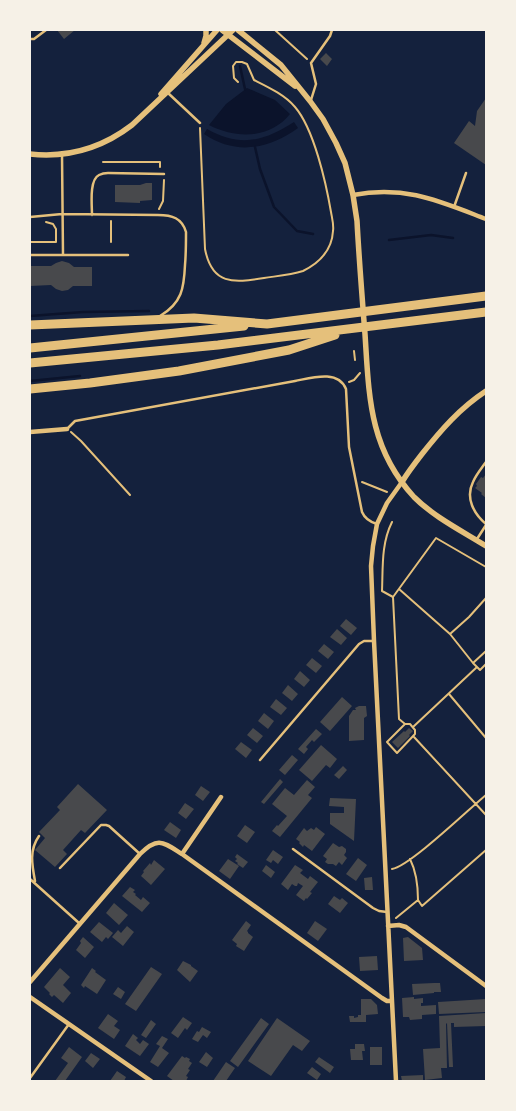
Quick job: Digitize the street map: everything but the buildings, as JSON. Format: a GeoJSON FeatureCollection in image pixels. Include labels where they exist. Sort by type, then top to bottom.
{"type":"FeatureCollection","features":[{"type":"Feature","properties":{"kind":"highway"},"geometry":{"type":"LineString","coordinates":[[30,348],[267,324],[486,296]]}},
{"type":"Feature","properties":{"kind":"highway"},"geometry":{"type":"LineString","coordinates":[[30,364],[218,345],[486,312]]}},
{"type":"Feature","properties":{"kind":"highway"},"geometry":{"type":"LineString","coordinates":[[30,325],[194,318],[267,324]]}},
{"type":"Feature","properties":{"kind":"highway"},"geometry":{"type":"LineString","coordinates":[[30,389],[173,372],[289,350],[355,329]]}},
{"type":"Feature","properties":{"kind":"street"},"geometry":{"type":"LineString","coordinates":[[203,45],[206,30]]}},
{"type":"Feature","properties":{"kind":"street"},"geometry":{"type":"LineString","coordinates":[[30,154],[44,155],[77,152],[110,140],[127,129],[166,90],[217,30]]}},
{"type":"Feature","properties":{"kind":"street"},"geometry":{"type":"LineString","coordinates":[[222,30],[302,92]]}},
{"type":"Feature","properties":{"kind":"street"},"geometry":{"type":"LineString","coordinates":[[166,90],[233,30]]}},
{"type":"Feature","properties":{"kind":"street"},"geometry":{"type":"LineString","coordinates":[[238,30],[280,66],[310,101],[327,125],[344,163],[353,195],[357,221],[370,397],[376,432],[385,456],[402,482],[416,498],[434,513],[486,546]]}},
{"type":"Feature","properties":{"kind":"street"},"geometry":{"type":"LineString","coordinates":[[353,195],[384,191],[404,192],[433,199],[486,219]]}},
{"type":"Feature","properties":{"kind":"street"},"geometry":{"type":"LineString","coordinates":[[396,1081],[371,583],[373,546],[377,524],[385,507],[408,472],[441,430],[462,410],[486,392]]}},
{"type":"Feature","properties":{"kind":"street"},"geometry":{"type":"LineString","coordinates":[[30,432],[67,429]]}},
{"type":"Feature","properties":{"kind":"street"},"geometry":{"type":"LineString","coordinates":[[182,854],[221,797]]}},
{"type":"Feature","properties":{"kind":"street"},"geometry":{"type":"LineString","coordinates":[[30,982],[140,854],[150,845],[159,843],[165,844],[182,854],[382,998],[392,1001]]}},
{"type":"Feature","properties":{"kind":"street"},"geometry":{"type":"LineString","coordinates":[[388,926],[404,926],[409,929],[486,986]]}},
{"type":"Feature","properties":{"kind":"street"},"geometry":{"type":"LineString","coordinates":[[30,997],[147,1080]]}},
{"type":"Feature","properties":{"kind":"lane"},"geometry":{"type":"LineString","coordinates":[[30,39],[34,39],[46,30]]}},
{"type":"Feature","properties":{"kind":"lane"},"geometry":{"type":"LineString","coordinates":[[310,101],[316,84],[311,63],[330,36],[332,30]]}},
{"type":"Feature","properties":{"kind":"lane"},"geometry":{"type":"LineString","coordinates":[[166,90],[200,122]]}},
{"type":"Feature","properties":{"kind":"lane"},"geometry":{"type":"LineString","coordinates":[[62,154],[63,255]]}},
{"type":"Feature","properties":{"kind":"lane"},"geometry":{"type":"LineString","coordinates":[[92,215],[93,184],[95,178],[99,175],[108,173],[164,174]]}},
{"type":"Feature","properties":{"kind":"lane"},"geometry":{"type":"LineString","coordinates":[[454,207],[466,173]]}},
{"type":"Feature","properties":{"kind":"lane"},"geometry":{"type":"LineString","coordinates":[[30,217],[62,214],[168,215],[178,219],[185,228],[186,241],[184,284],[180,297],[166,312],[146,321]]}},
{"type":"Feature","properties":{"kind":"lane"},"geometry":{"type":"LineString","coordinates":[[30,255],[128,255]]}},
{"type":"Feature","properties":{"kind":"lane"},"geometry":{"type":"LineString","coordinates":[[67,429],[75,421],[310,378],[328,376],[337,378],[344,385],[347,400],[349,447],[361,508],[364,516],[369,521],[377,524]]}},
{"type":"Feature","properties":{"kind":"lane"},"geometry":{"type":"LineString","coordinates":[[476,540],[486,525],[472,506],[471,486],[486,462]]}},
{"type":"Feature","properties":{"kind":"lane"},"geometry":{"type":"LineString","coordinates":[[260,760],[359,644],[364,641],[374,640]]}},
{"type":"Feature","properties":{"kind":"lane"},"geometry":{"type":"LineString","coordinates":[[60,868],[101,825],[108,826],[140,854]]}},
{"type":"Feature","properties":{"kind":"lane"},"geometry":{"type":"LineString","coordinates":[[35,883],[32,851],[38,836]]}},
{"type":"Feature","properties":{"kind":"lane"},"geometry":{"type":"LineString","coordinates":[[293,849],[373,908],[387,912]]}},
{"type":"Feature","properties":{"kind":"lane"},"geometry":{"type":"LineString","coordinates":[[30,879],[80,924]]}},
{"type":"Feature","properties":{"kind":"lane"},"geometry":{"type":"LineString","coordinates":[[30,1078],[69,1024]]}},
{"type":"Feature","properties":{"kind":"path"},"geometry":{"type":"LineString","coordinates":[[275,30],[311,63]]}},
{"type":"Feature","properties":{"kind":"path"},"geometry":{"type":"LineString","coordinates":[[200,122],[205,249],[210,266],[224,279],[238,282],[302,272],[320,261],[327,252],[331,241],[333,225],[321,167],[307,127],[298,109],[292,103],[254,80],[246,64],[242,62],[236,62],[234,66],[234,78],[238,82]]}},
{"type":"Feature","properties":{"kind":"path"},"geometry":{"type":"LineString","coordinates":[[110,218],[111,242]]}},
{"type":"Feature","properties":{"kind":"path"},"geometry":{"type":"LineString","coordinates":[[30,242],[56,242],[54,226],[51,223],[45,222]]}},
{"type":"Feature","properties":{"kind":"path"},"geometry":{"type":"LineString","coordinates":[[354,351],[354,360]]}},
{"type":"Feature","properties":{"kind":"path"},"geometry":{"type":"LineString","coordinates":[[344,385],[354,380],[360,372]]}},
{"type":"Feature","properties":{"kind":"path"},"geometry":{"type":"LineString","coordinates":[[67,429],[81,440],[130,495]]}},
{"type":"Feature","properties":{"kind":"path"},"geometry":{"type":"LineString","coordinates":[[355,481],[387,492]]}},
{"type":"Feature","properties":{"kind":"path"},"geometry":{"type":"LineString","coordinates":[[392,522],[387,532],[384,550],[382,591],[392,597]]}},
{"type":"Feature","properties":{"kind":"path"},"geometry":{"type":"LineString","coordinates":[[405,724],[387,742],[397,752],[414,737],[415,730],[410,724],[405,724],[399,719],[392,597],[436,538],[486,567]]}},
{"type":"Feature","properties":{"kind":"path"},"geometry":{"type":"LineString","coordinates":[[398,589],[450,634],[480,670],[486,664]]}},
{"type":"Feature","properties":{"kind":"path"},"geometry":{"type":"LineString","coordinates":[[450,634],[486,598]]}},
{"type":"Feature","properties":{"kind":"path"},"geometry":{"type":"LineString","coordinates":[[473,663],[486,651]]}},
{"type":"Feature","properties":{"kind":"path"},"geometry":{"type":"LineString","coordinates":[[413,727],[477,667]]}},
{"type":"Feature","properties":{"kind":"path"},"geometry":{"type":"LineString","coordinates":[[448,694],[486,738]]}},
{"type":"Feature","properties":{"kind":"path"},"geometry":{"type":"LineString","coordinates":[[414,737],[486,815]]}},
{"type":"Feature","properties":{"kind":"path"},"geometry":{"type":"LineString","coordinates":[[385,869],[396,868],[410,859],[486,794]]}},
{"type":"Feature","properties":{"kind":"path"},"geometry":{"type":"LineString","coordinates":[[410,859],[413,866],[418,900],[422,906],[486,850]]}},
{"type":"Feature","properties":{"kind":"path"},"geometry":{"type":"LineString","coordinates":[[396,926],[396,918],[418,900]]}},
{"type":"Feature","properties":{"kind":"water"},"geometry":{"type":"Polygon","coordinates":[[[247,88],[275,100],[290,114],[273,128],[252,134],[230,133],[209,125],[226,104],[247,88]]]}},
{"type":"Feature","properties":{"kind":"water"},"geometry":{"type":"Polygon","coordinates":[[[294,122],[298,128],[287,135],[263,145],[251,147],[228,145],[204,134],[207,129],[231,139],[252,140],[273,134],[294,122]]]}},
{"type":"Feature","properties":{"kind":"waterway"},"geometry":{"type":"LineString","coordinates":[[240,66],[245,89]]}},
{"type":"Feature","properties":{"kind":"waterway"},"geometry":{"type":"LineString","coordinates":[[255,147],[260,169],[274,207],[297,231],[313,234]]}},
{"type":"Feature","properties":{"kind":"waterway"},"geometry":{"type":"LineString","coordinates":[[389,240],[431,235],[453,238]]}},
{"type":"Feature","properties":{"kind":"waterway"},"geometry":{"type":"LineString","coordinates":[[30,316],[83,312],[149,311]]}},
{"type":"Feature","properties":{"kind":"waterway"},"geometry":{"type":"LineString","coordinates":[[30,381],[80,376]]}}]}
